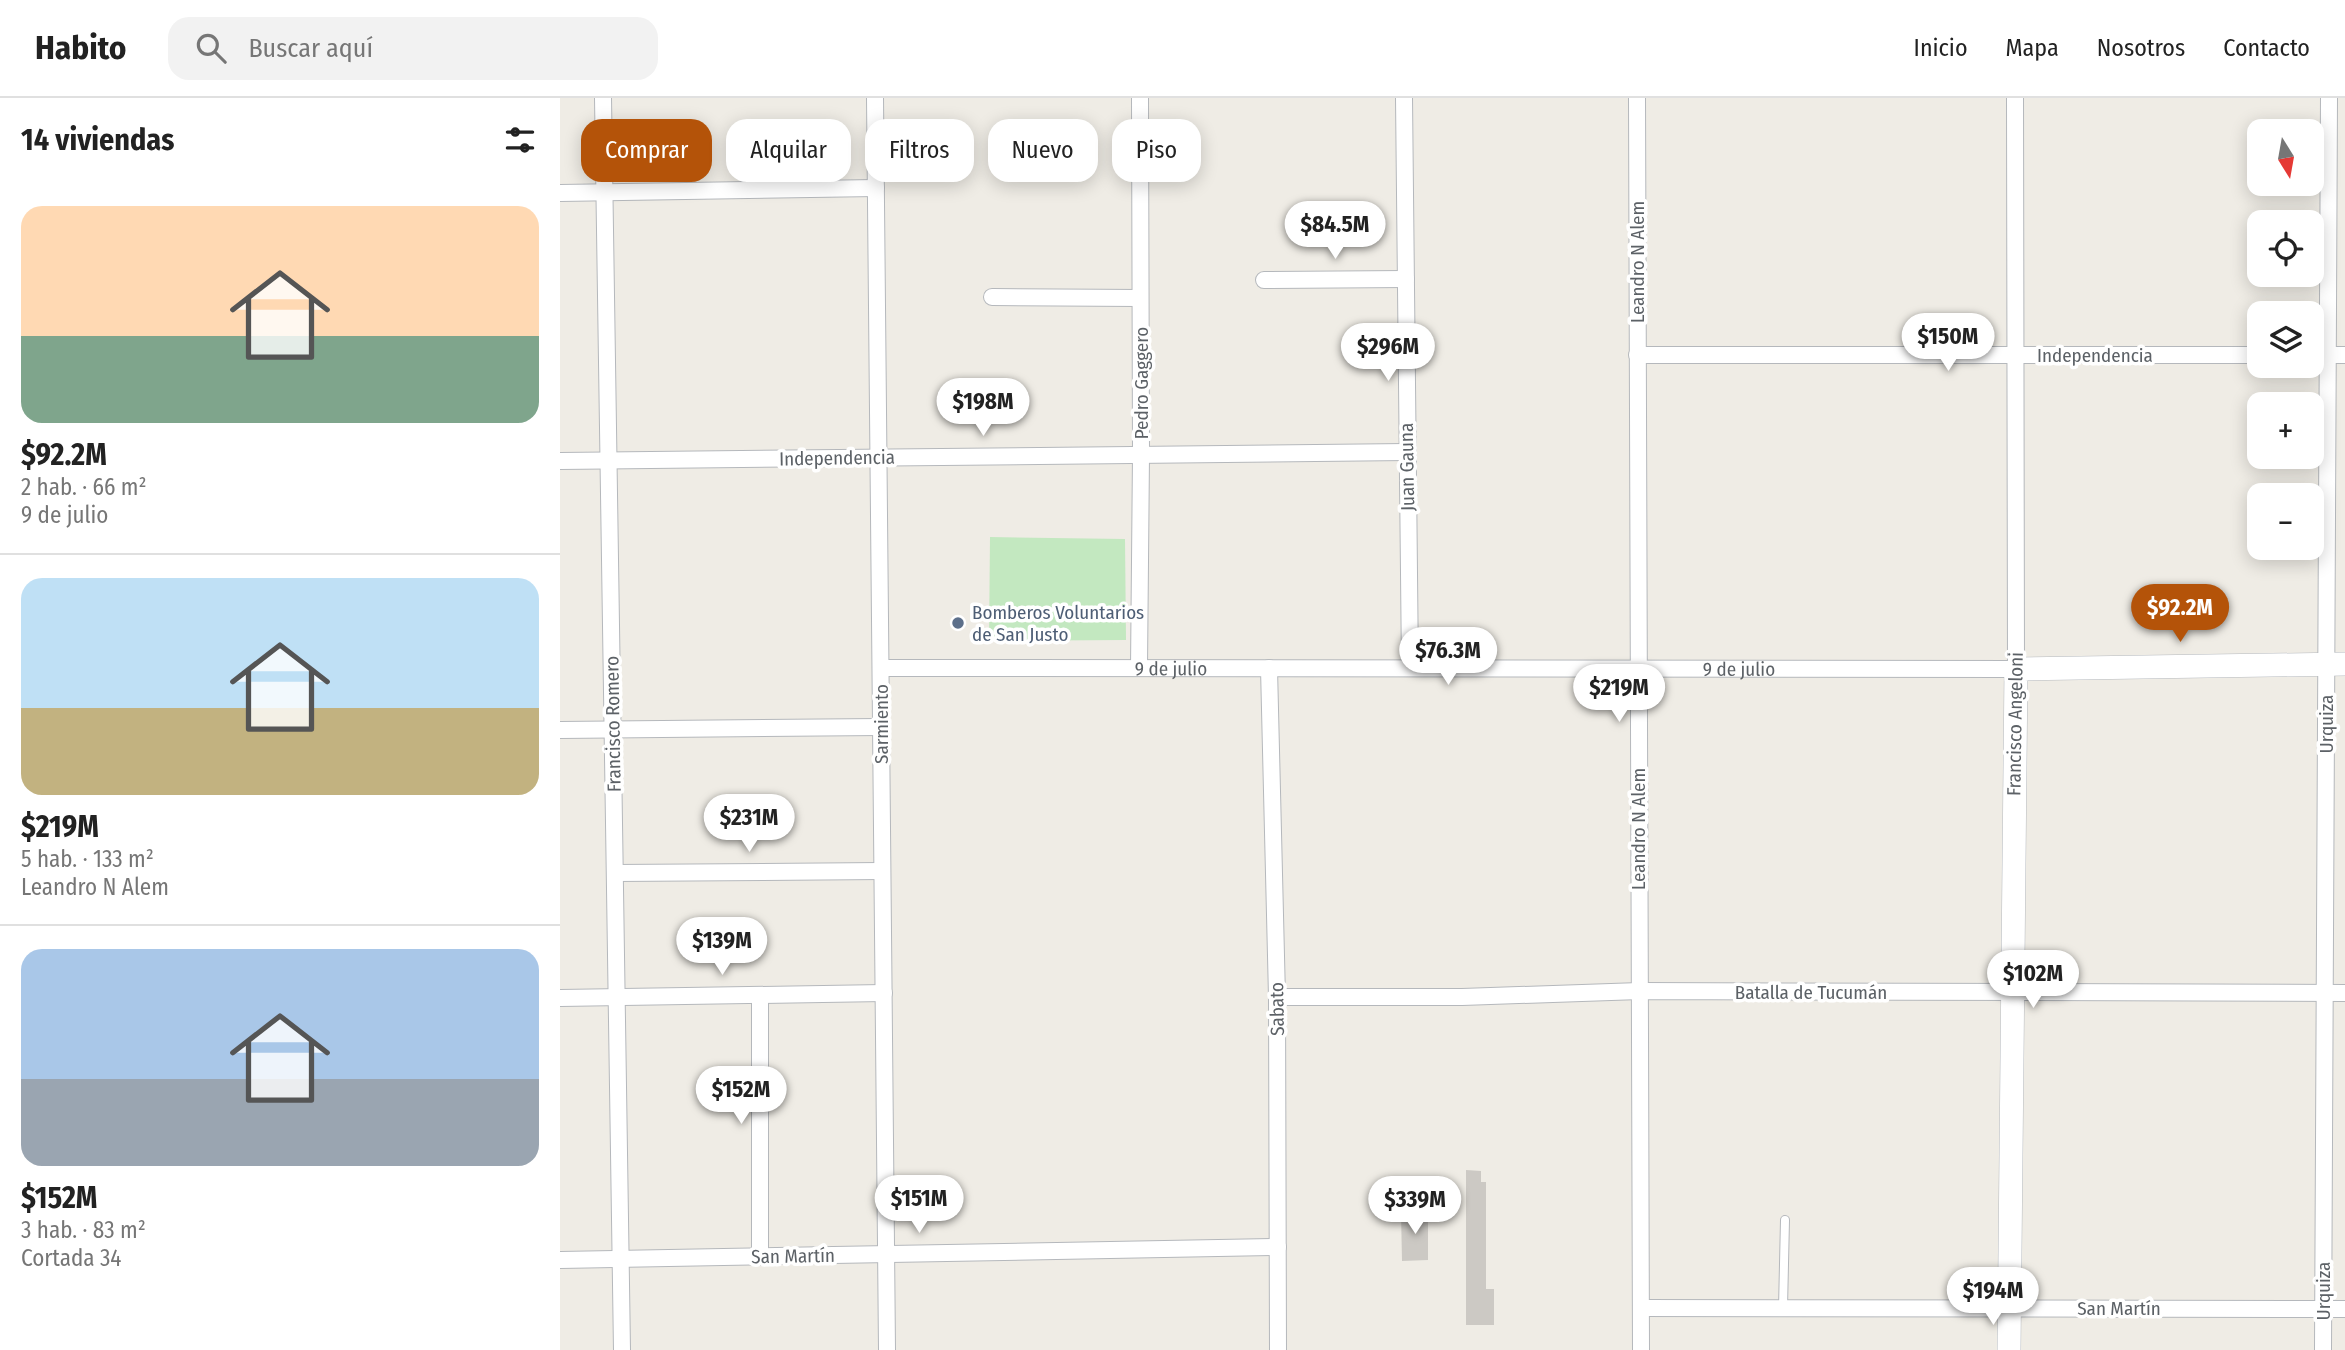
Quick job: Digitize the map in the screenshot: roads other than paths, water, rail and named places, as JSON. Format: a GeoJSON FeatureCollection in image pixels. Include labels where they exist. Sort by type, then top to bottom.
{"type":"FeatureCollection","features":[{"type":"Feature","properties":{"kind":"main road","name":"9 de julio"},"geometry":{"type":"LineString","coordinates":[[2016,669],[2335,664]]}},
{"type":"Feature","properties":{"kind":"main road","name":"Francisco Angeloni"},"geometry":{"type":"LineString","coordinates":[[2009,1350],[2016,669]]}},
{"type":"Feature","properties":{"kind":"street","name":"Francisco Romero"},"geometry":{"type":"LineString","coordinates":[[603,98],[622,1350]]}},
{"type":"Feature","properties":{"kind":"street","name":"Sarmiento"},"geometry":{"type":"LineString","coordinates":[[875,98],[887,1350]]}},
{"type":"Feature","properties":{"kind":"street","name":"Pedro Gaggero"},"geometry":{"type":"LineString","coordinates":[[1139,668],[1140,98]]}},
{"type":"Feature","properties":{"kind":"street","name":"Juan Gauna"},"geometry":{"type":"LineString","coordinates":[[1404,98],[1410,668]]}},
{"type":"Feature","properties":{"kind":"street","name":"Leandro N Alem"},"geometry":{"type":"LineString","coordinates":[[1637,98],[1641,1350]]}},
{"type":"Feature","properties":{"kind":"street","name":"Francisco Angeloni"},"geometry":{"type":"LineString","coordinates":[[2015,98],[2016,669]]}},
{"type":"Feature","properties":{"kind":"street","name":"Urquiza"},"geometry":{"type":"LineString","coordinates":[[2322,301],[2329,98]]}},
{"type":"Feature","properties":{"kind":"street"},"geometry":{"type":"LineString","coordinates":[[560,193],[876,188]]}},
{"type":"Feature","properties":{"kind":"street"},"geometry":{"type":"LineString","coordinates":[[1264,280],[1406,279]]}},
{"type":"Feature","properties":{"kind":"street"},"geometry":{"type":"LineString","coordinates":[[992,297],[1140,298]]}},
{"type":"Feature","properties":{"kind":"street","name":"Independencia"},"geometry":{"type":"LineString","coordinates":[[1637,355],[2247,355]]}},
{"type":"Feature","properties":{"kind":"street"},"geometry":{"type":"LineString","coordinates":[[2324,355],[2345,355]]}},
{"type":"Feature","properties":{"kind":"street","name":"Urquiza"},"geometry":{"type":"LineString","coordinates":[[2321,378],[2335,664],[2324,993],[2323,1350]]}},
{"type":"Feature","properties":{"kind":"street","name":"Independencia"},"geometry":{"type":"LineString","coordinates":[[560,461],[1407,452]]}},
{"type":"Feature","properties":{"kind":"street","name":"9 de julio"},"geometry":{"type":"LineString","coordinates":[[881,668],[2016,669]]}},
{"type":"Feature","properties":{"kind":"street","name":"Sabato"},"geometry":{"type":"LineString","coordinates":[[1269,668],[1277,997],[1278,1350]]}},
{"type":"Feature","properties":{"kind":"street"},"geometry":{"type":"LineString","coordinates":[[560,730],[881,727]]}},
{"type":"Feature","properties":{"kind":"street"},"geometry":{"type":"LineString","coordinates":[[615,873],[883,871]]}},
{"type":"Feature","properties":{"kind":"street","name":"Batalla de Tucumán"},"geometry":{"type":"LineString","coordinates":[[1277,997],[1462,997],[1640,991],[2345,993]]}},
{"type":"Feature","properties":{"kind":"street"},"geometry":{"type":"LineString","coordinates":[[560,998],[884,993]]}},
{"type":"Feature","properties":{"kind":"street"},"geometry":{"type":"LineString","coordinates":[[760,995],[760,1256]]}},
{"type":"Feature","properties":{"kind":"street","name":"San Martín"},"geometry":{"type":"LineString","coordinates":[[560,1260],[1278,1247]]}},
{"type":"Feature","properties":{"kind":"street","name":"San Martín"},"geometry":{"type":"LineString","coordinates":[[1641,1308],[2345,1309]]}},
{"type":"Feature","properties":{"kind":"lane"},"geometry":{"type":"LineString","coordinates":[[1783,1308],[1785,1220]]}},
{"type":"Feature","properties":{"kind":"place","name":"Bomberos Voluntarios de San Justo"},"geometry":{"type":"Point","coordinates":[958,623]}}]}
